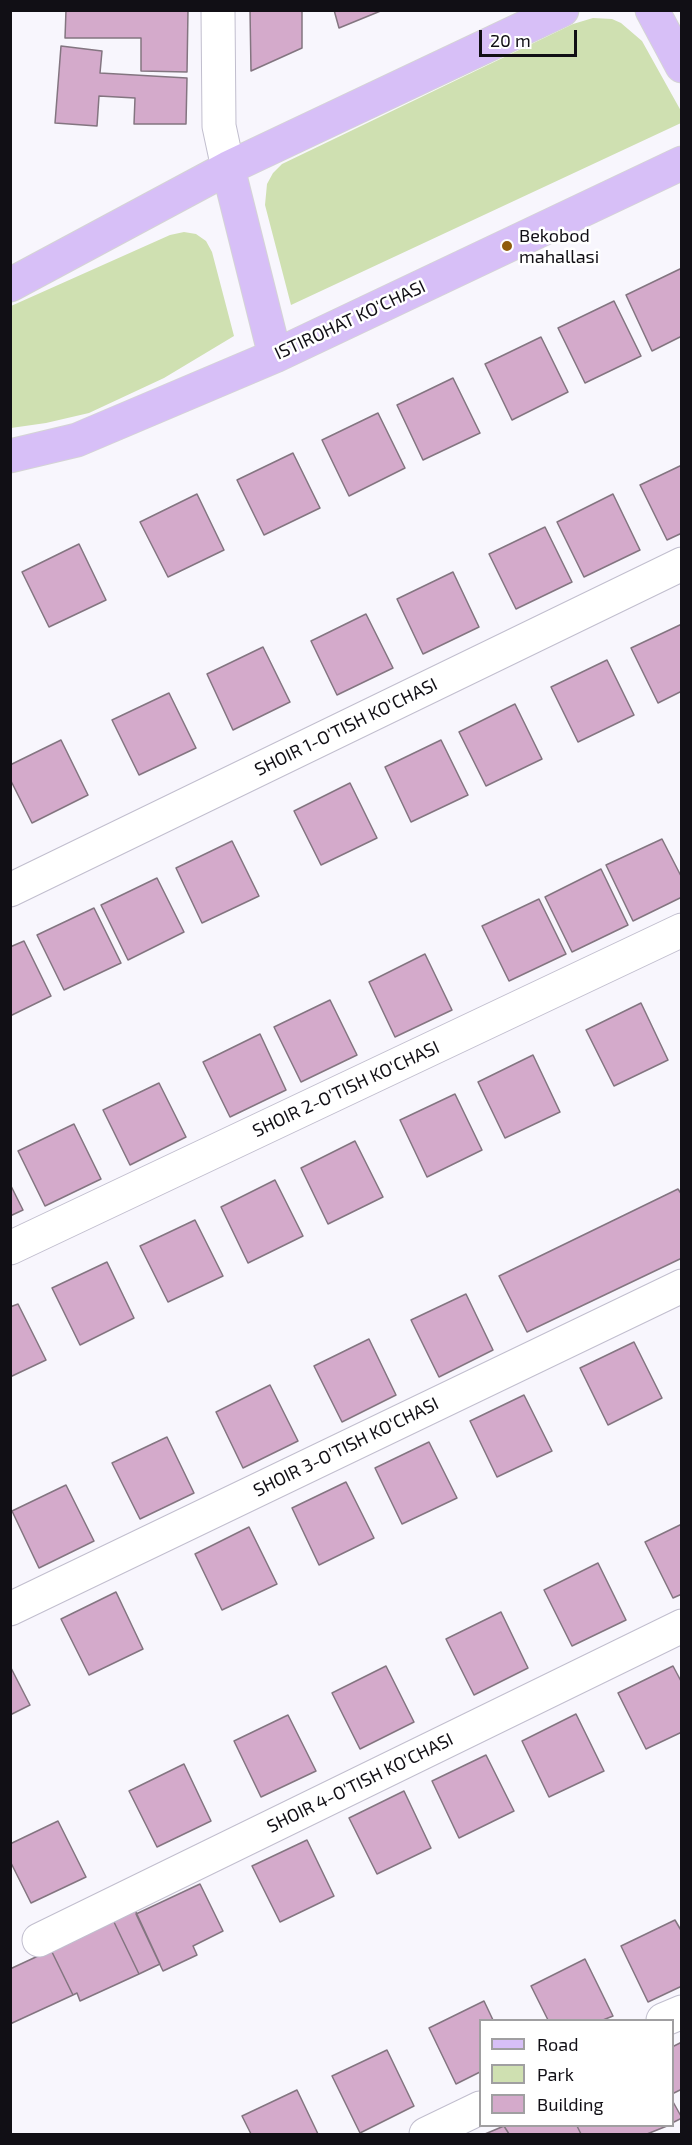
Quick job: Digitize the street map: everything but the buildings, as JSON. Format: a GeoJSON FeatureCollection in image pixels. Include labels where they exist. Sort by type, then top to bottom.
{"type":"FeatureCollection","features":[{"type":"Feature","properties":{"kind":"main road"},"geometry":{"type":"LineString","coordinates":[[10,285],[228,168],[562,10]]}},
{"type":"Feature","properties":{"kind":"main road"},"geometry":{"type":"LineString","coordinates":[[652,10],[681,66]]}},
{"type":"Feature","properties":{"kind":"main road","name":"ISTIROHAT KO'CHASI"},"geometry":{"type":"LineString","coordinates":[[10,456],[77,440],[275,356],[681,163]]}},
{"type":"Feature","properties":{"kind":"main road"},"geometry":{"type":"LineString","coordinates":[[228,168],[275,356]]}},
{"type":"Feature","properties":{"kind":"street"},"geometry":{"type":"LineString","coordinates":[[218,10],[219,126],[228,168]]}},
{"type":"Feature","properties":{"kind":"street","name":"SHOIR 1-O'TISH KO'CHASI"},"geometry":{"type":"LineString","coordinates":[[10,890],[681,564]]}},
{"type":"Feature","properties":{"kind":"street","name":"SHOIR 2-O'TISH KO'CHASI"},"geometry":{"type":"LineString","coordinates":[[10,1248],[681,930]]}},
{"type":"Feature","properties":{"kind":"street","name":"SHOIR 3-O'TISH KO'CHASI"},"geometry":{"type":"LineString","coordinates":[[10,1609],[681,1286]]}},
{"type":"Feature","properties":{"kind":"street","name":"SHOIR 4-O'TISH KO'CHASI"},"geometry":{"type":"LineString","coordinates":[[39,1940],[681,1626]]}},
{"type":"Feature","properties":{"kind":"street"},"geometry":{"type":"LineString","coordinates":[[665,2019],[681,2012]]}},
{"type":"Feature","properties":{"kind":"street"},"geometry":{"type":"LineString","coordinates":[[426,2134],[479,2108]]}},
{"type":"Feature","properties":{"kind":"green space"},"geometry":{"type":"Polygon","coordinates":[[[593,18],[612,19],[621,23],[642,41],[681,111],[681,123],[291,305],[265,205],[267,184],[282,164],[573,24],[593,18]]]}},
{"type":"Feature","properties":{"kind":"green space"},"geometry":{"type":"Polygon","coordinates":[[[184,232],[196,234],[206,241],[212,252],[234,336],[164,378],[89,413],[11,428],[11,306],[170,235],[184,232]]]}},
{"type":"Feature","properties":{"kind":"place","name":"Bekobod mahallasi"},"geometry":{"type":"Point","coordinates":[507,246]}}]}
